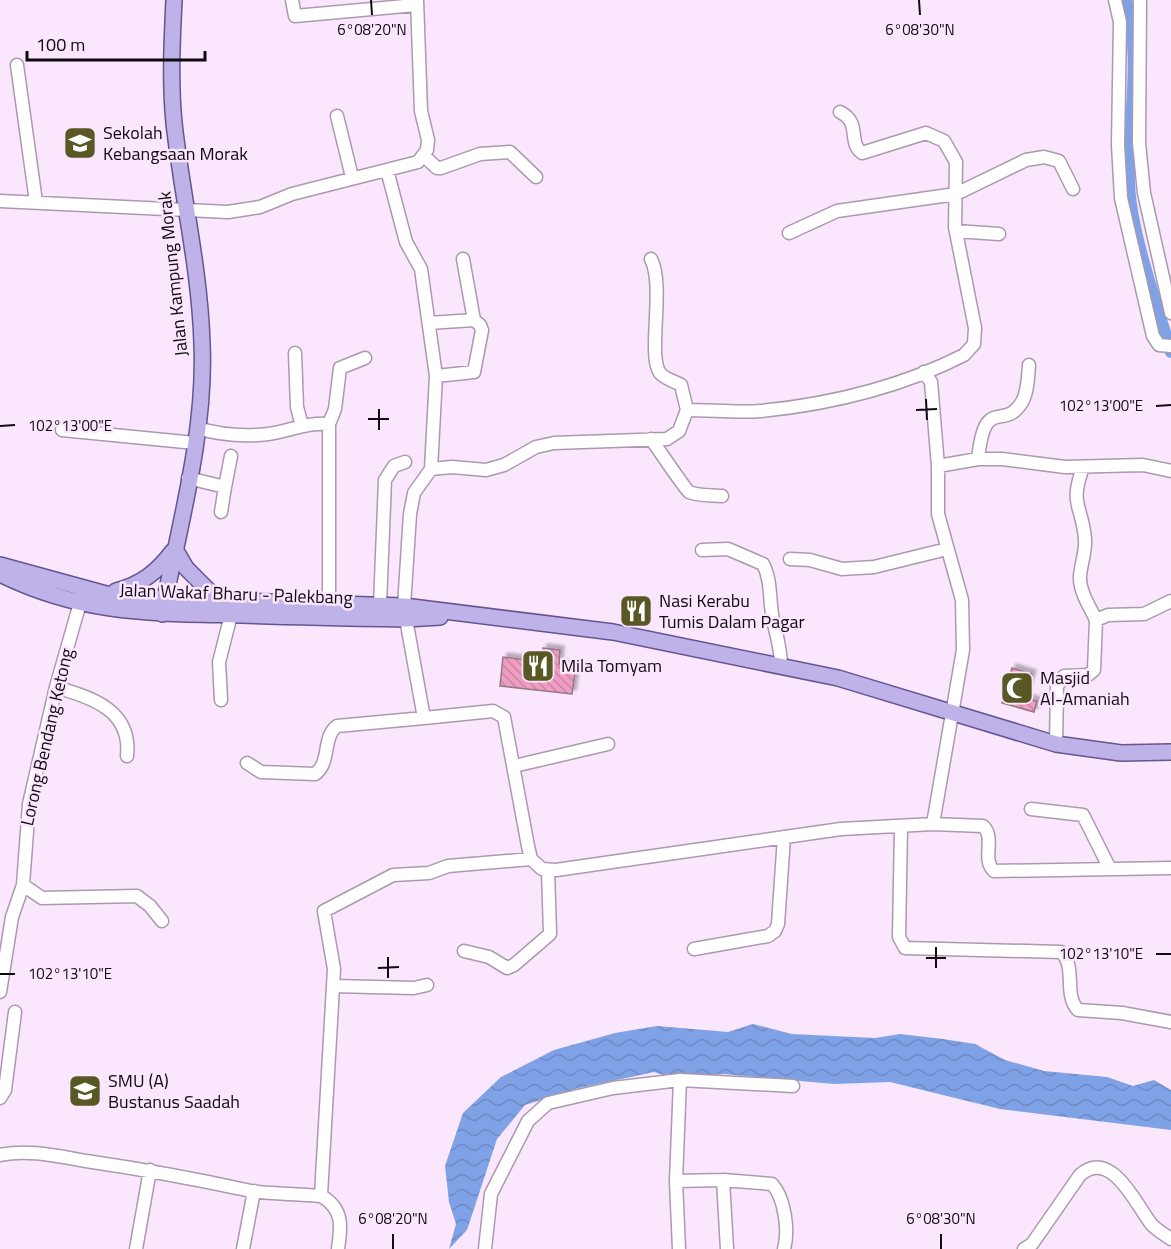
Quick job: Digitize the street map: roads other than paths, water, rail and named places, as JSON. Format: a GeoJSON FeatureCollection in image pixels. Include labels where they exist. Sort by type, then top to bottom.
{"type":"FeatureCollection","features":[{"type":"Feature","properties":{"kind":"main road","name":"Jalan Kampung Morak"},"geometry":{"type":"LineString","coordinates":[[163,606],[196,436],[202,343],[172,85],[174,0]]}},
{"type":"Feature","properties":{"kind":"main road"},"geometry":{"type":"LineString","coordinates":[[106,594],[134,586],[157,571],[175,549],[186,568],[201,586],[218,600]]}},
{"type":"Feature","properties":{"kind":"main road","name":"Jalan Wakaf Bharu - Palekbang"},"geometry":{"type":"LineString","coordinates":[[0,565],[81,596],[103,609],[218,600],[380,605],[405,613]]}},
{"type":"Feature","properties":{"kind":"main road","name":"Jalan Wakaf Bharu - Palekbang"},"geometry":{"type":"LineString","coordinates":[[0,574],[22,584],[81,596],[106,594],[163,606],[231,615],[476,614],[613,632],[838,678],[1056,744],[1121,753],[1171,752]]}},
{"type":"Feature","properties":{"kind":"street"},"geometry":{"type":"LineString","coordinates":[[0,201],[228,212],[260,207],[292,194],[352,177],[410,166],[424,156],[428,140],[421,111],[417,2],[295,16],[292,0]]}},
{"type":"Feature","properties":{"kind":"street"},"geometry":{"type":"LineString","coordinates":[[1115,0],[1120,22],[1118,145],[1121,198],[1153,336],[1159,345],[1168,346]]}},
{"type":"Feature","properties":{"kind":"street"},"geometry":{"type":"LineString","coordinates":[[1140,0],[1139,143],[1144,194],[1171,313]]}},
{"type":"Feature","properties":{"kind":"street"},"geometry":{"type":"LineString","coordinates":[[17,65],[36,202]]}},
{"type":"Feature","properties":{"kind":"street"},"geometry":{"type":"LineString","coordinates":[[687,410],[758,411],[809,405],[874,391],[964,356],[970,350],[975,336],[956,231],[956,162],[950,149],[936,136],[915,135],[878,150],[862,153],[855,144],[852,122],[840,112]]}},
{"type":"Feature","properties":{"kind":"street"},"geometry":{"type":"LineString","coordinates":[[337,116],[352,177]]}},
{"type":"Feature","properties":{"kind":"street"},"geometry":{"type":"LineString","coordinates":[[424,156],[437,168],[441,168],[480,154],[510,152],[536,177]]}},
{"type":"Feature","properties":{"kind":"street"},"geometry":{"type":"LineString","coordinates":[[789,233],[837,211],[956,194],[1026,160],[1044,158],[1059,161],[1073,189]]}},
{"type":"Feature","properties":{"kind":"street"},"geometry":{"type":"LineString","coordinates":[[387,170],[406,242],[421,267],[436,376],[431,469],[414,493],[410,514],[405,613],[424,718]]}},
{"type":"Feature","properties":{"kind":"street"},"geometry":{"type":"LineString","coordinates":[[956,231],[999,234]]}},
{"type":"Feature","properties":{"kind":"street"},"geometry":{"type":"LineString","coordinates":[[436,376],[474,372],[482,330],[474,320],[463,259]]}},
{"type":"Feature","properties":{"kind":"street"},"geometry":{"type":"LineString","coordinates":[[431,469],[452,467],[486,470],[504,465],[536,447],[554,443],[668,439],[676,435],[687,410],[681,384],[664,377],[658,368],[658,302],[651,260]]}},
{"type":"Feature","properties":{"kind":"street"},"geometry":{"type":"LineString","coordinates":[[429,323],[474,320]]}},
{"type":"Feature","properties":{"kind":"street"},"geometry":{"type":"LineString","coordinates":[[295,352],[297,407],[302,426]]}},
{"type":"Feature","properties":{"kind":"street"},"geometry":{"type":"LineString","coordinates":[[329,604],[329,424],[335,409],[340,368],[365,358]]}},
{"type":"Feature","properties":{"kind":"street"},"geometry":{"type":"LineString","coordinates":[[978,459],[981,432],[987,421],[1016,410],[1024,399],[1029,365]]}},
{"type":"Feature","properties":{"kind":"street"},"geometry":{"type":"LineString","coordinates":[[924,372],[931,382],[938,466],[938,514],[962,600],[963,621],[963,650],[933,824]]}},
{"type":"Feature","properties":{"kind":"street"},"geometry":{"type":"LineString","coordinates":[[62,430],[227,436],[269,434],[302,426],[329,424]]}},
{"type":"Feature","properties":{"kind":"street"},"geometry":{"type":"LineString","coordinates":[[651,439],[684,488],[693,493],[722,496]]}},
{"type":"Feature","properties":{"kind":"street"},"geometry":{"type":"LineString","coordinates":[[220,512],[231,456]]}},
{"type":"Feature","properties":{"kind":"street"},"geometry":{"type":"LineString","coordinates":[[938,466],[978,459],[1002,459],[1065,467],[1143,465],[1171,471]]}},
{"type":"Feature","properties":{"kind":"street"},"geometry":{"type":"LineString","coordinates":[[380,605],[385,480],[394,466],[405,462]]}},
{"type":"Feature","properties":{"kind":"street"},"geometry":{"type":"LineString","coordinates":[[1056,744],[1057,686],[1064,676],[1088,675],[1094,670],[1096,620],[1085,598],[1080,577],[1085,541],[1076,504],[1075,488],[1083,467]]}},
{"type":"Feature","properties":{"kind":"street"},"geometry":{"type":"LineString","coordinates":[[188,478],[225,487]]}},
{"type":"Feature","properties":{"kind":"street"},"geometry":{"type":"LineString","coordinates":[[702,550],[728,549],[762,564],[768,580],[773,621],[780,641],[781,666]]}},
{"type":"Feature","properties":{"kind":"street"},"geometry":{"type":"LineString","coordinates":[[790,559],[808,560],[842,569],[872,567],[947,549]]}},
{"type":"Feature","properties":{"kind":"street","name":"Lorong Bendang Ketong"},"geometry":{"type":"LineString","coordinates":[[0,992],[12,917],[22,885],[29,804],[56,687],[81,596]]}},
{"type":"Feature","properties":{"kind":"street"},"geometry":{"type":"LineString","coordinates":[[1096,620],[1108,615],[1144,614],[1171,601]]}},
{"type":"Feature","properties":{"kind":"street"},"geometry":{"type":"LineString","coordinates":[[221,700],[219,662],[231,615]]}},
{"type":"Feature","properties":{"kind":"street"},"geometry":{"type":"LineString","coordinates":[[56,687],[101,703],[115,715],[124,727],[129,742],[127,756]]}},
{"type":"Feature","properties":{"kind":"street"},"geometry":{"type":"LineString","coordinates":[[247,763],[261,772],[315,774],[322,768],[331,732],[337,726],[493,711],[501,713],[506,721],[531,859],[537,866],[548,870],[841,829],[901,828],[933,824],[983,826],[988,834],[989,867],[993,871],[1171,868]]}},
{"type":"Feature","properties":{"kind":"street"},"geometry":{"type":"LineString","coordinates":[[514,766],[608,744]]}},
{"type":"Feature","properties":{"kind":"street"},"geometry":{"type":"LineString","coordinates":[[1031,809],[1083,815],[1110,869]]}},
{"type":"Feature","properties":{"kind":"street"},"geometry":{"type":"LineString","coordinates":[[901,828],[899,937],[905,948],[1061,952],[1068,962],[1072,1000],[1078,1010],[1122,1013],[1171,1022]]}},
{"type":"Feature","properties":{"kind":"street"},"geometry":{"type":"LineString","coordinates":[[694,949],[768,936],[775,932],[778,924],[784,837]]}},
{"type":"Feature","properties":{"kind":"street"},"geometry":{"type":"LineString","coordinates":[[321,1195],[333,986],[333,953],[323,915],[327,909],[393,875],[429,873],[447,867],[531,859]]}},
{"type":"Feature","properties":{"kind":"street"},"geometry":{"type":"LineString","coordinates":[[464,951],[489,957],[507,968],[547,939],[551,928],[548,870]]}},
{"type":"Feature","properties":{"kind":"street"},"geometry":{"type":"LineString","coordinates":[[22,885],[42,898],[137,896],[150,906],[162,921]]}},
{"type":"Feature","properties":{"kind":"street"},"geometry":{"type":"LineString","coordinates":[[333,986],[414,988],[427,985]]}},
{"type":"Feature","properties":{"kind":"street"},"geometry":{"type":"LineString","coordinates":[[0,1098],[5,1090],[15,1012]]}},
{"type":"Feature","properties":{"kind":"street"},"geometry":{"type":"LineString","coordinates":[[679,1249],[676,1181],[680,1080]]}},
{"type":"Feature","properties":{"kind":"street"},"geometry":{"type":"LineString","coordinates":[[488,1249],[491,1194],[528,1121],[548,1103],[614,1088],[680,1080],[793,1086]]}},
{"type":"Feature","properties":{"kind":"street"},"geometry":{"type":"LineString","coordinates":[[0,1155],[30,1152],[150,1170],[254,1191],[288,1196],[321,1195],[334,1205],[341,1217],[338,1249]]}},
{"type":"Feature","properties":{"kind":"street"},"geometry":{"type":"LineString","coordinates":[[1024,1249],[1032,1244],[1080,1175],[1087,1169],[1096,1167],[1123,1182],[1153,1225],[1171,1239]]}},
{"type":"Feature","properties":{"kind":"street"},"geometry":{"type":"LineString","coordinates":[[136,1249],[150,1170]]}},
{"type":"Feature","properties":{"kind":"street"},"geometry":{"type":"LineString","coordinates":[[676,1181],[723,1180],[768,1183],[774,1186],[784,1214],[786,1240],[784,1249]]}},
{"type":"Feature","properties":{"kind":"street"},"geometry":{"type":"LineString","coordinates":[[723,1180],[727,1249]]}},
{"type":"Feature","properties":{"kind":"street"},"geometry":{"type":"LineString","coordinates":[[243,1249],[254,1191]]}},
{"type":"Feature","properties":{"kind":"water"},"geometry":{"type":"Polygon","coordinates":[[[753,1024],[792,1034],[875,1038],[900,1034],[943,1039],[975,1044],[1005,1060],[1044,1071],[1107,1077],[1133,1086],[1154,1080],[1171,1090],[1171,1130],[1000,1109],[890,1082],[834,1084],[724,1074],[672,1078],[654,1072],[575,1089],[525,1105],[497,1139],[467,1230],[449,1249],[456,1224],[449,1202],[445,1166],[463,1113],[501,1077],[554,1050],[615,1033],[657,1026],[728,1032],[753,1024]]]}},
{"type":"Feature","properties":{"kind":"waterway"},"geometry":{"type":"LineString","coordinates":[[1126,0],[1131,22],[1134,66],[1129,157],[1130,199],[1145,266],[1171,352]]}},
{"type":"Feature","properties":{"kind":"place","name":"Sekolah Kebangsaan Morak"},"geometry":{"type":"Point","coordinates":[80,143]}},
{"type":"Feature","properties":{"kind":"place","name":"Nasi Kerabu Tumis Dalam Pagar"},"geometry":{"type":"Point","coordinates":[636,611]}},
{"type":"Feature","properties":{"kind":"place","name":"Mila Tomyam"},"geometry":{"type":"Point","coordinates":[538,666]}},
{"type":"Feature","properties":{"kind":"place","name":"Masjid Al-Amaniah"},"geometry":{"type":"Point","coordinates":[1017,688]}},
{"type":"Feature","properties":{"kind":"place","name":"SMU (A) Bustanus Saadah"},"geometry":{"type":"Point","coordinates":[85,1091]}}]}
